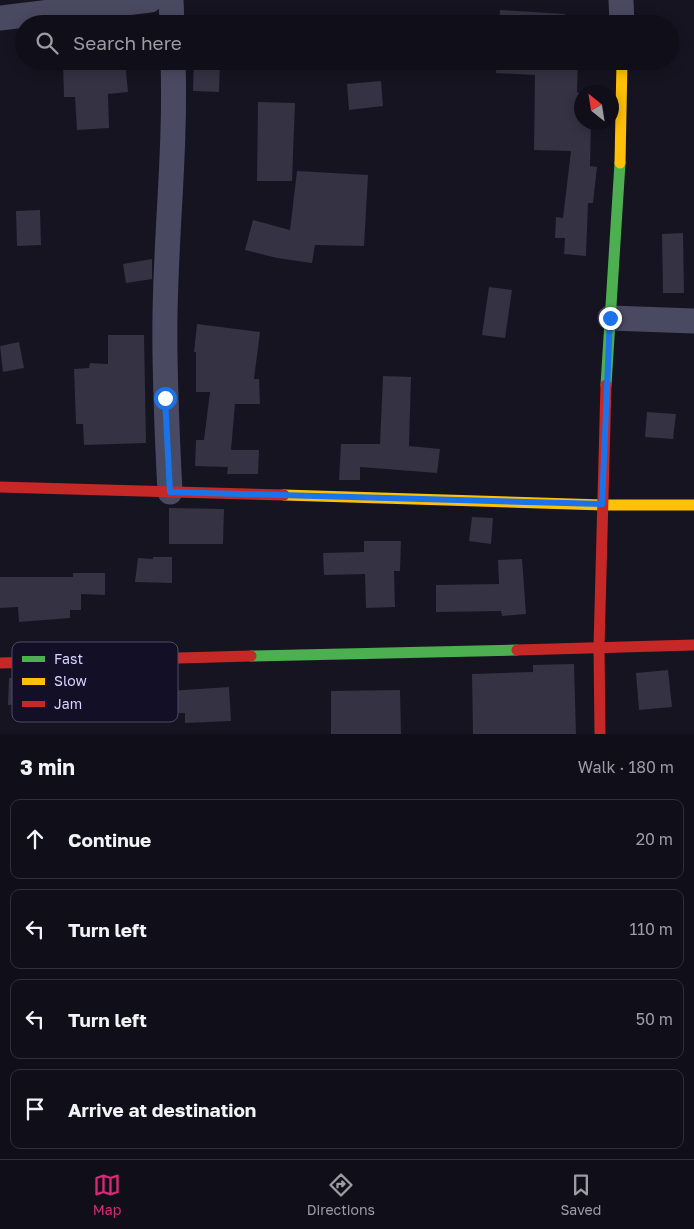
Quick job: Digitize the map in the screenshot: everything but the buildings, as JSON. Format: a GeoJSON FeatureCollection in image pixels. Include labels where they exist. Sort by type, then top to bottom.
{"type":"FeatureCollection","features":[{"type":"Feature","properties":{"kind":"street"},"geometry":{"type":"LineString","coordinates":[[25,15],[150,0]]}},
{"type":"Feature","properties":{"kind":"street"},"geometry":{"type":"LineString","coordinates":[[171,0],[172,15]]}},
{"type":"Feature","properties":{"kind":"street"},"geometry":{"type":"LineString","coordinates":[[621,0],[622,15]]}},
{"type":"Feature","properties":{"kind":"street"},"geometry":{"type":"LineString","coordinates":[[0,18],[15,16]]}},
{"type":"Feature","properties":{"kind":"street"},"geometry":{"type":"LineString","coordinates":[[170,492],[165,398],[165,315],[172,186],[173,70]]}},
{"type":"Feature","properties":{"kind":"street"},"geometry":{"type":"LineString","coordinates":[[600,734],[599,647],[602,504],[610,318],[619,186],[622,70]]}},
{"type":"Feature","properties":{"kind":"street"},"geometry":{"type":"LineString","coordinates":[[610,318],[694,321]]}},
{"type":"Feature","properties":{"kind":"street"},"geometry":{"type":"LineString","coordinates":[[0,487],[694,505]]}},
{"type":"Feature","properties":{"kind":"street"},"geometry":{"type":"LineString","coordinates":[[178,658],[694,645]]}},
{"type":"Feature","properties":{"kind":"traffic: fast"},"geometry":{"type":"LineString","coordinates":[[606,385],[620,163]]}},
{"type":"Feature","properties":{"kind":"traffic: fast"},"geometry":{"type":"LineString","coordinates":[[251,656],[517,650]]}},
{"type":"Feature","properties":{"kind":"traffic: slow"},"geometry":{"type":"LineString","coordinates":[[620,163],[622,70]]}},
{"type":"Feature","properties":{"kind":"traffic: slow"},"geometry":{"type":"LineString","coordinates":[[284,495],[603,505],[694,505]]}},
{"type":"Feature","properties":{"kind":"traffic: jam"},"geometry":{"type":"LineString","coordinates":[[600,734],[599,647],[606,385]]}},
{"type":"Feature","properties":{"kind":"traffic: jam"},"geometry":{"type":"LineString","coordinates":[[0,487],[284,495]]}},
{"type":"Feature","properties":{"kind":"traffic: jam"},"geometry":{"type":"LineString","coordinates":[[517,650],[694,645]]}},
{"type":"Feature","properties":{"kind":"traffic: jam"},"geometry":{"type":"LineString","coordinates":[[178,658],[251,656]]}},
{"type":"Feature","properties":{"kind":"traffic: jam"},"geometry":{"type":"LineString","coordinates":[[0,663],[12,663]]}},
{"type":"Feature","properties":{"kind":"route"},"geometry":{"type":"LineString","coordinates":[[165,398],[170,492],[602,504],[610,318]]}}]}
